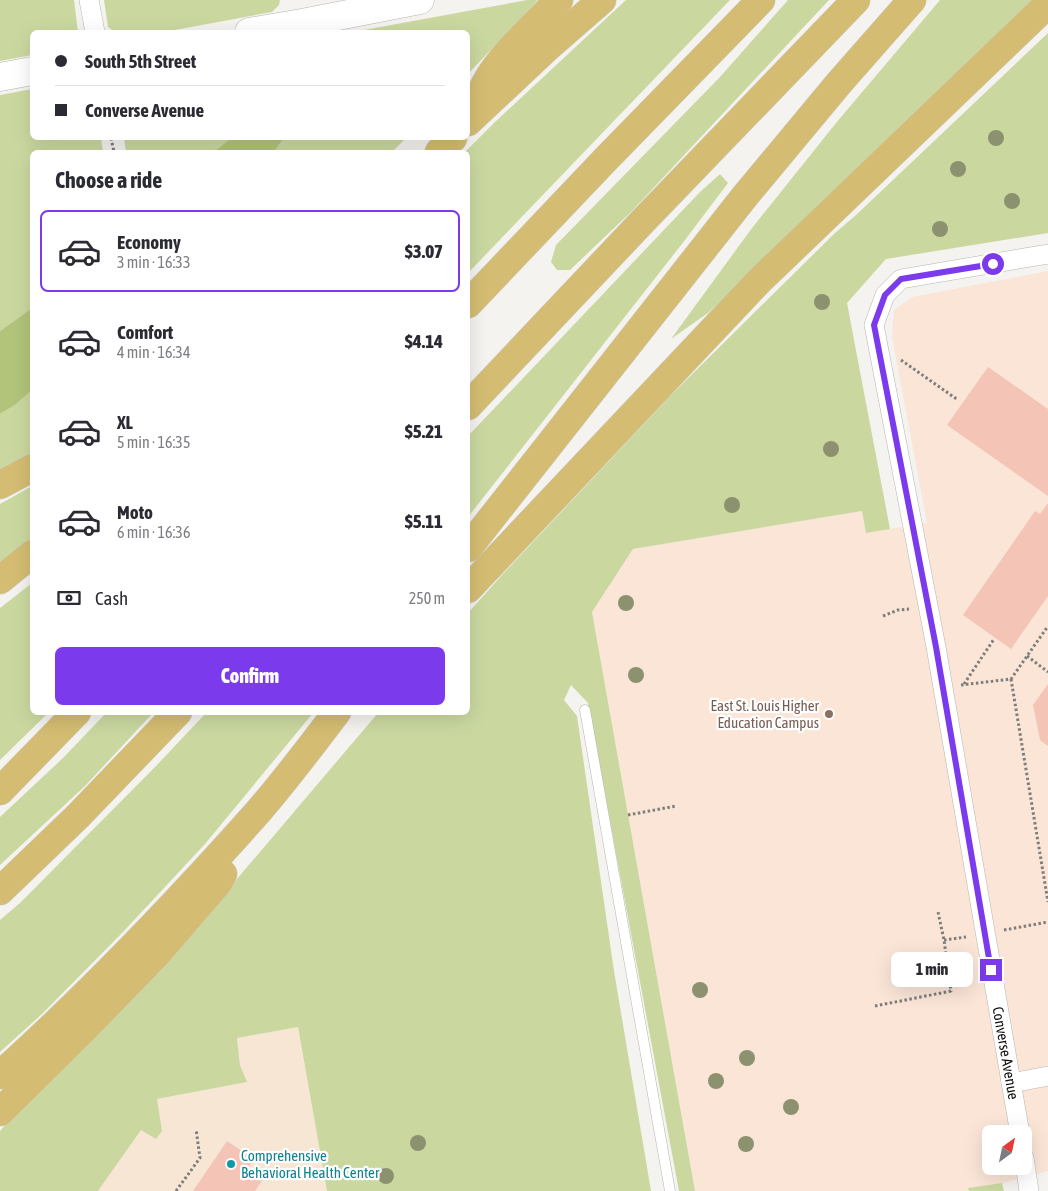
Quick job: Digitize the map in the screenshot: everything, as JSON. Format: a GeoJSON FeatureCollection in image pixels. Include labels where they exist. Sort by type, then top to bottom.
{"type":"FeatureCollection","features":[{"type":"Feature","properties":{"kind":"highway"},"geometry":{"type":"LineString","coordinates":[[470,119],[490,75],[508,52],[559,0]]}},
{"type":"Feature","properties":{"kind":"highway"},"geometry":{"type":"LineString","coordinates":[[470,119],[602,0]]}},
{"type":"Feature","properties":{"kind":"highway"},"geometry":{"type":"LineString","coordinates":[[470,302],[760,0]]}},
{"type":"Feature","properties":{"kind":"highway"},"geometry":{"type":"LineString","coordinates":[[470,404],[648,215],[856,0]]}},
{"type":"Feature","properties":{"kind":"highway"},"geometry":{"type":"LineString","coordinates":[[470,545],[745,196],[839,83],[912,0]]}},
{"type":"Feature","properties":{"kind":"highway"},"geometry":{"type":"LineString","coordinates":[[470,587],[758,281],[1048,4]]}},
{"type":"Feature","properties":{"kind":"highway"},"geometry":{"type":"LineString","coordinates":[[441,150],[451,140]]}},
{"type":"Feature","properties":{"kind":"highway"},"geometry":{"type":"LineString","coordinates":[[0,485],[30,469]]}},
{"type":"Feature","properties":{"kind":"highway"},"geometry":{"type":"LineString","coordinates":[[0,580],[30,556]]}},
{"type":"Feature","properties":{"kind":"highway"},"geometry":{"type":"LineString","coordinates":[[0,791],[74,715]]}},
{"type":"Feature","properties":{"kind":"highway"},"geometry":{"type":"LineString","coordinates":[[0,891],[78,816],[175,715]]}},
{"type":"Feature","properties":{"kind":"highway"},"geometry":{"type":"LineString","coordinates":[[1,1074],[156,924],[258,811],[336,715]]}},
{"type":"Feature","properties":{"kind":"highway"},"geometry":{"type":"LineString","coordinates":[[4,1108],[150,961],[218,883],[258,811]]}},
{"type":"Feature","properties":{"kind":"street"},"geometry":{"type":"LineString","coordinates":[[89,0],[94,30]]}},
{"type":"Feature","properties":{"kind":"street"},"geometry":{"type":"LineString","coordinates":[[260,30],[420,0]]}},
{"type":"Feature","properties":{"kind":"street"},"geometry":{"type":"LineString","coordinates":[[0,76],[30,70]]}},
{"type":"Feature","properties":{"kind":"street","name":"Converse Avenue"},"geometry":{"type":"LineString","coordinates":[[1018,1125],[943,687],[874,325],[885,295],[901,279],[1048,254]]}},
{"type":"Feature","properties":{"kind":"street"},"geometry":{"type":"LineString","coordinates":[[1011,1083],[1048,1076]]}},
{"type":"Feature","properties":{"kind":"street"},"geometry":{"type":"LineString","coordinates":[[1027,1175],[1030,1191]]}},
{"type":"Feature","properties":{"kind":"lane"},"geometry":{"type":"LineString","coordinates":[[585,710],[670,1191]]}},
{"type":"Feature","properties":{"kind":"path"},"geometry":{"type":"LineString","coordinates":[[901,360],[958,400]]}},
{"type":"Feature","properties":{"kind":"path"},"geometry":{"type":"LineString","coordinates":[[1048,626],[1011,679],[1048,902]]}},
{"type":"Feature","properties":{"kind":"path"},"geometry":{"type":"LineString","coordinates":[[964,685],[994,639]]}},
{"type":"Feature","properties":{"kind":"path"},"geometry":{"type":"LineString","coordinates":[[1027,656],[1048,672]]}},
{"type":"Feature","properties":{"kind":"path"},"geometry":{"type":"LineString","coordinates":[[943,687],[1011,679]]}},
{"type":"Feature","properties":{"kind":"path"},"geometry":{"type":"LineString","coordinates":[[628,815],[676,806]]}},
{"type":"Feature","properties":{"kind":"path"},"geometry":{"type":"LineString","coordinates":[[875,1006],[951,990],[938,912]]}},
{"type":"Feature","properties":{"kind":"path"},"geometry":{"type":"LineString","coordinates":[[176,1191],[200,1158],[196,1129]]}},
{"type":"Feature","properties":{"kind":"shaded area","name":"East St. Louis Higher Education Campus"},"geometry":{"type":"Polygon","coordinates":[[[1048,271],[1048,1171],[1003,1183],[969,1188],[969,1191],[695,1191],[592,612],[633,549],[862,511],[866,533],[927,523],[892,337],[894,310],[912,297],[1048,271]]]}},
{"type":"Feature","properties":{"kind":"shaded area"},"geometry":{"type":"Polygon","coordinates":[[[298,1027],[327,1191],[98,1191],[141,1129],[157,1099],[247,1082],[240,1065],[237,1038],[298,1027]]]}},
{"type":"Feature","properties":{"kind":"green space"},"geometry":{"type":"Polygon","coordinates":[[[0,0],[74,0],[78,30],[30,30],[30,55],[0,61],[0,0]]]}},
{"type":"Feature","properties":{"kind":"green space"},"geometry":{"type":"Polygon","coordinates":[[[104,0],[280,0],[279,5],[272,12],[175,30],[112,30],[108,27],[104,0]]]}},
{"type":"Feature","properties":{"kind":"green space"},"geometry":{"type":"Polygon","coordinates":[[[527,0],[538,0],[470,72],[470,30],[364,30],[527,0]]]}},
{"type":"Feature","properties":{"kind":"green space"},"geometry":{"type":"Polygon","coordinates":[[[626,0],[730,0],[470,271],[470,150],[467,150],[626,0]]]}},
{"type":"Feature","properties":{"kind":"green space"},"geometry":{"type":"Polygon","coordinates":[[[788,0],[829,0],[632,211],[570,270],[557,270],[551,262],[556,245],[720,77],[788,0]]]}},
{"type":"Feature","properties":{"kind":"green space"},"geometry":{"type":"Polygon","coordinates":[[[940,0],[1037,0],[708,313],[671,339],[752,228],[836,123],[940,0]]]}},
{"type":"Feature","properties":{"kind":"green space"},"geometry":{"type":"Polygon","coordinates":[[[1048,33],[1048,233],[886,259],[847,303],[890,529],[866,533],[862,511],[633,549],[592,612],[695,1191],[679,1191],[588,703],[571,685],[564,700],[577,716],[614,971],[651,1191],[327,1191],[298,1027],[237,1038],[240,1065],[247,1082],[157,1099],[162,1131],[156,1139],[141,1130],[98,1191],[0,1191],[0,1131],[30,1097],[191,933],[376,715],[470,715],[470,611],[673,393],[835,233],[1048,33]]]}},
{"type":"Feature","properties":{"kind":"green space"},"geometry":{"type":"Polygon","coordinates":[[[30,89],[30,140],[101,140],[103,150],[30,150],[30,309],[0,331],[0,95],[30,89]]]}},
{"type":"Feature","properties":{"kind":"green space"},"geometry":{"type":"Polygon","coordinates":[[[124,140],[229,140],[216,150],[126,150],[124,140]]]}},
{"type":"Feature","properties":{"kind":"green space"},"geometry":{"type":"Polygon","coordinates":[[[229,140],[283,140],[275,150],[216,150],[229,140]]]}},
{"type":"Feature","properties":{"kind":"green space"},"geometry":{"type":"Polygon","coordinates":[[[283,140],[404,140],[394,150],[275,150],[283,140]]]}},
{"type":"Feature","properties":{"kind":"green space"},"geometry":{"type":"Polygon","coordinates":[[[720,174],[728,183],[470,514],[470,434],[700,192],[720,174]]]}},
{"type":"Feature","properties":{"kind":"green space"},"geometry":{"type":"Polygon","coordinates":[[[30,309],[30,392],[15,405],[0,414],[0,331],[30,309]]]}},
{"type":"Feature","properties":{"kind":"green space"},"geometry":{"type":"Polygon","coordinates":[[[30,392],[30,456],[0,473],[0,414],[15,405],[30,392]]]}},
{"type":"Feature","properties":{"kind":"green space"},"geometry":{"type":"Polygon","coordinates":[[[30,487],[30,541],[0,565],[0,504],[30,487]]]}},
{"type":"Feature","properties":{"kind":"green space"},"geometry":{"type":"Polygon","coordinates":[[[30,585],[30,715],[46,715],[0,760],[0,608],[30,585]]]}},
{"type":"Feature","properties":{"kind":"green space"},"geometry":{"type":"Polygon","coordinates":[[[104,715],[151,715],[85,786],[0,865],[0,817],[63,758],[104,715]]]}},
{"type":"Feature","properties":{"kind":"green space"},"geometry":{"type":"Polygon","coordinates":[[[204,715],[311,715],[205,844],[123,932],[43,1013],[0,1052],[0,920],[20,903],[204,715]]]}},
{"type":"Feature","properties":{"kind":"green space"},"geometry":{"type":"Polygon","coordinates":[[[1002,1183],[1004,1191],[969,1191],[968,1188],[1002,1183]]]}},
{"type":"Feature","properties":{"kind":"building"},"geometry":{"type":"Polygon","coordinates":[[[988,367],[1048,409],[1048,496],[947,425],[988,367]]]}},
{"type":"Feature","properties":{"kind":"building"},"geometry":{"type":"Polygon","coordinates":[[[1048,503],[1048,596],[1011,649],[963,615],[1035,511],[1040,514],[1048,503]]]}},
{"type":"Feature","properties":{"kind":"building"},"geometry":{"type":"Polygon","coordinates":[[[1048,684],[1048,746],[1040,740],[1033,705],[1048,684]]]}},
{"type":"Feature","properties":{"kind":"building","name":"Comprehensive Behavioral Health Center"},"geometry":{"type":"Polygon","coordinates":[[[227,1141],[254,1159],[248,1168],[264,1178],[255,1191],[193,1191],[227,1141]]]}},
{"type":"Feature","properties":{"kind":"place","name":"East St. Louis Higher Education Campus"},"geometry":{"type":"Point","coordinates":[829,714]}},
{"type":"Feature","properties":{"kind":"place","name":"Comprehensive Behavioral Health Center"},"geometry":{"type":"Point","coordinates":[231,1164]}},
{"type":"Feature","properties":{"kind":"route"},"geometry":{"type":"LineString","coordinates":[[991,970],[936,647],[874,325],[885,295],[901,279],[993,264]]}}]}
